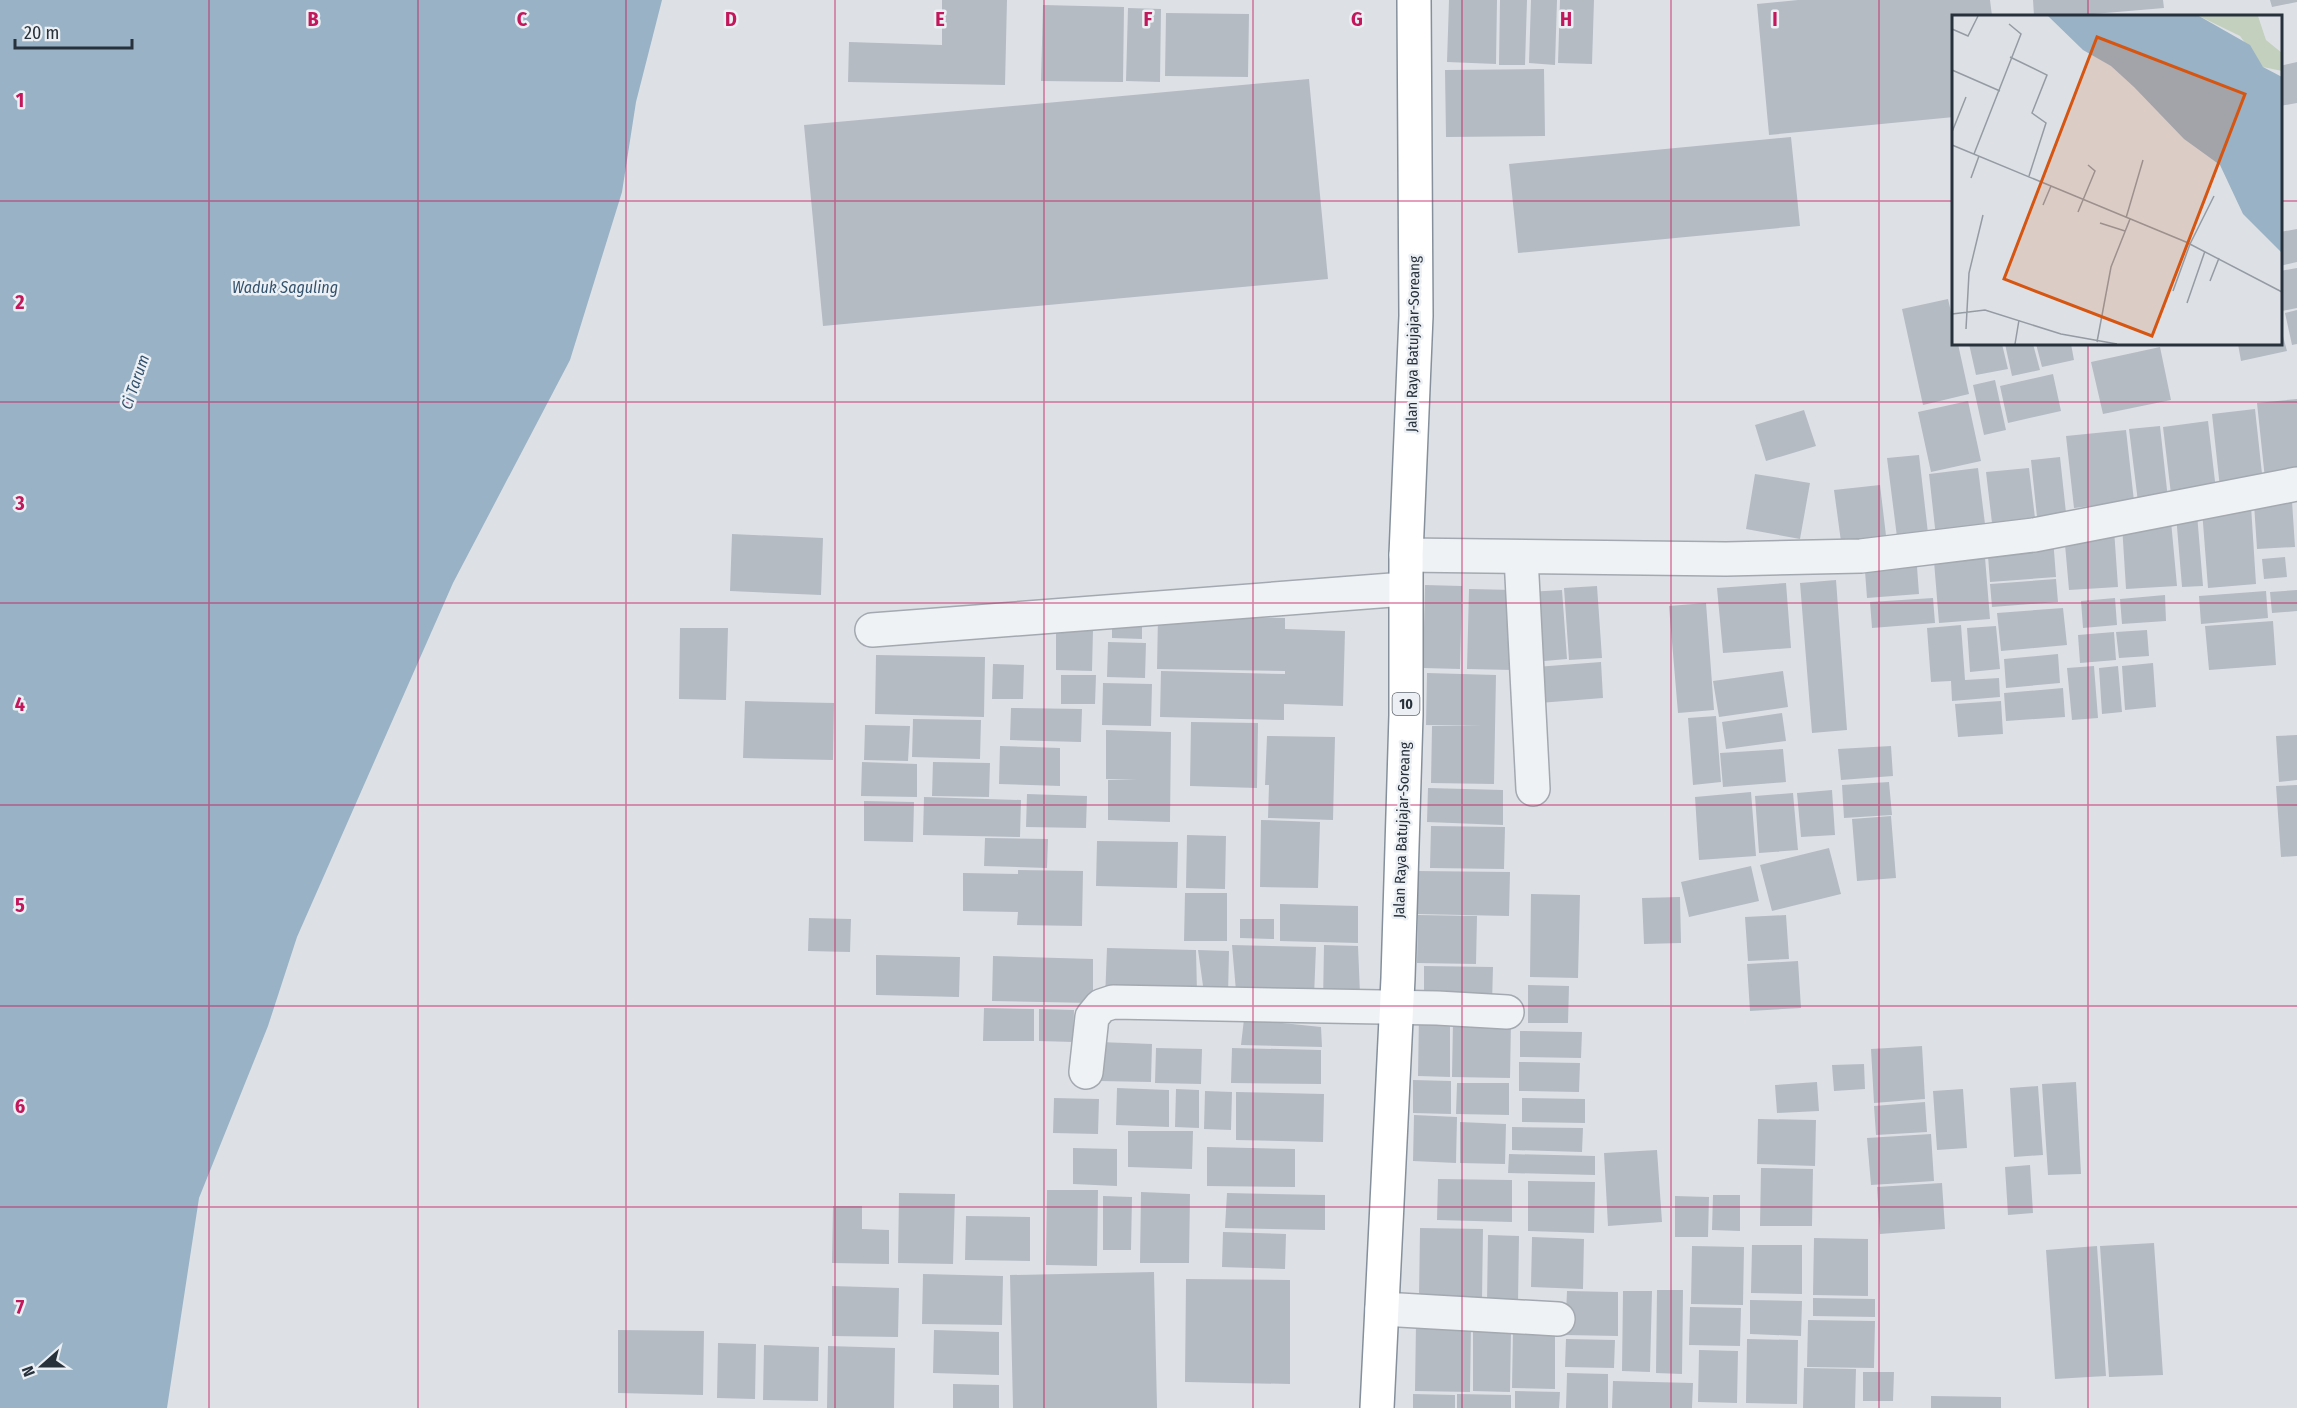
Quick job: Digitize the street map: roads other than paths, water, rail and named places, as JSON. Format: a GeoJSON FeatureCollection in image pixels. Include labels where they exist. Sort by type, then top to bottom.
{"type":"FeatureCollection","features":[{"type":"Feature","properties":{"kind":"highway","name":"Jalan Raya Batujajar-Soreang"},"geometry":{"type":"LineString","coordinates":[[1377,1408],[1406,715],[1406,555],[1416,316],[1414,0]]}},
{"type":"Feature","properties":{"kind":"street"},"geometry":{"type":"LineString","coordinates":[[1406,555],[1726,559],[1861,556],[2034,535],[2297,484]]}},
{"type":"Feature","properties":{"kind":"street"},"geometry":{"type":"LineString","coordinates":[[1521,557],[1533,789]]}},
{"type":"Feature","properties":{"kind":"street"},"geometry":{"type":"LineString","coordinates":[[872,630],[1406,589]]}},
{"type":"Feature","properties":{"kind":"street"},"geometry":{"type":"LineString","coordinates":[[1086,1072],[1092,1017],[1101,1006],[1113,1002],[1507,1012]]}},
{"type":"Feature","properties":{"kind":"street"},"geometry":{"type":"LineString","coordinates":[[1382,1309],[1558,1319]]}},
{"type":"Feature","properties":{"kind":"water","name":"Waduk Saguling"},"geometry":{"type":"Polygon","coordinates":[[[0,0],[662,0],[636,102],[622,192],[570,360],[453,583],[297,937],[268,1026],[199,1198],[167,1408],[0,1408],[0,0]]]}},
{"type":"Feature","properties":{"kind":"water label","name":"Ci Tarum"},"geometry":{"type":"Point","coordinates":[135,382]}}]}
